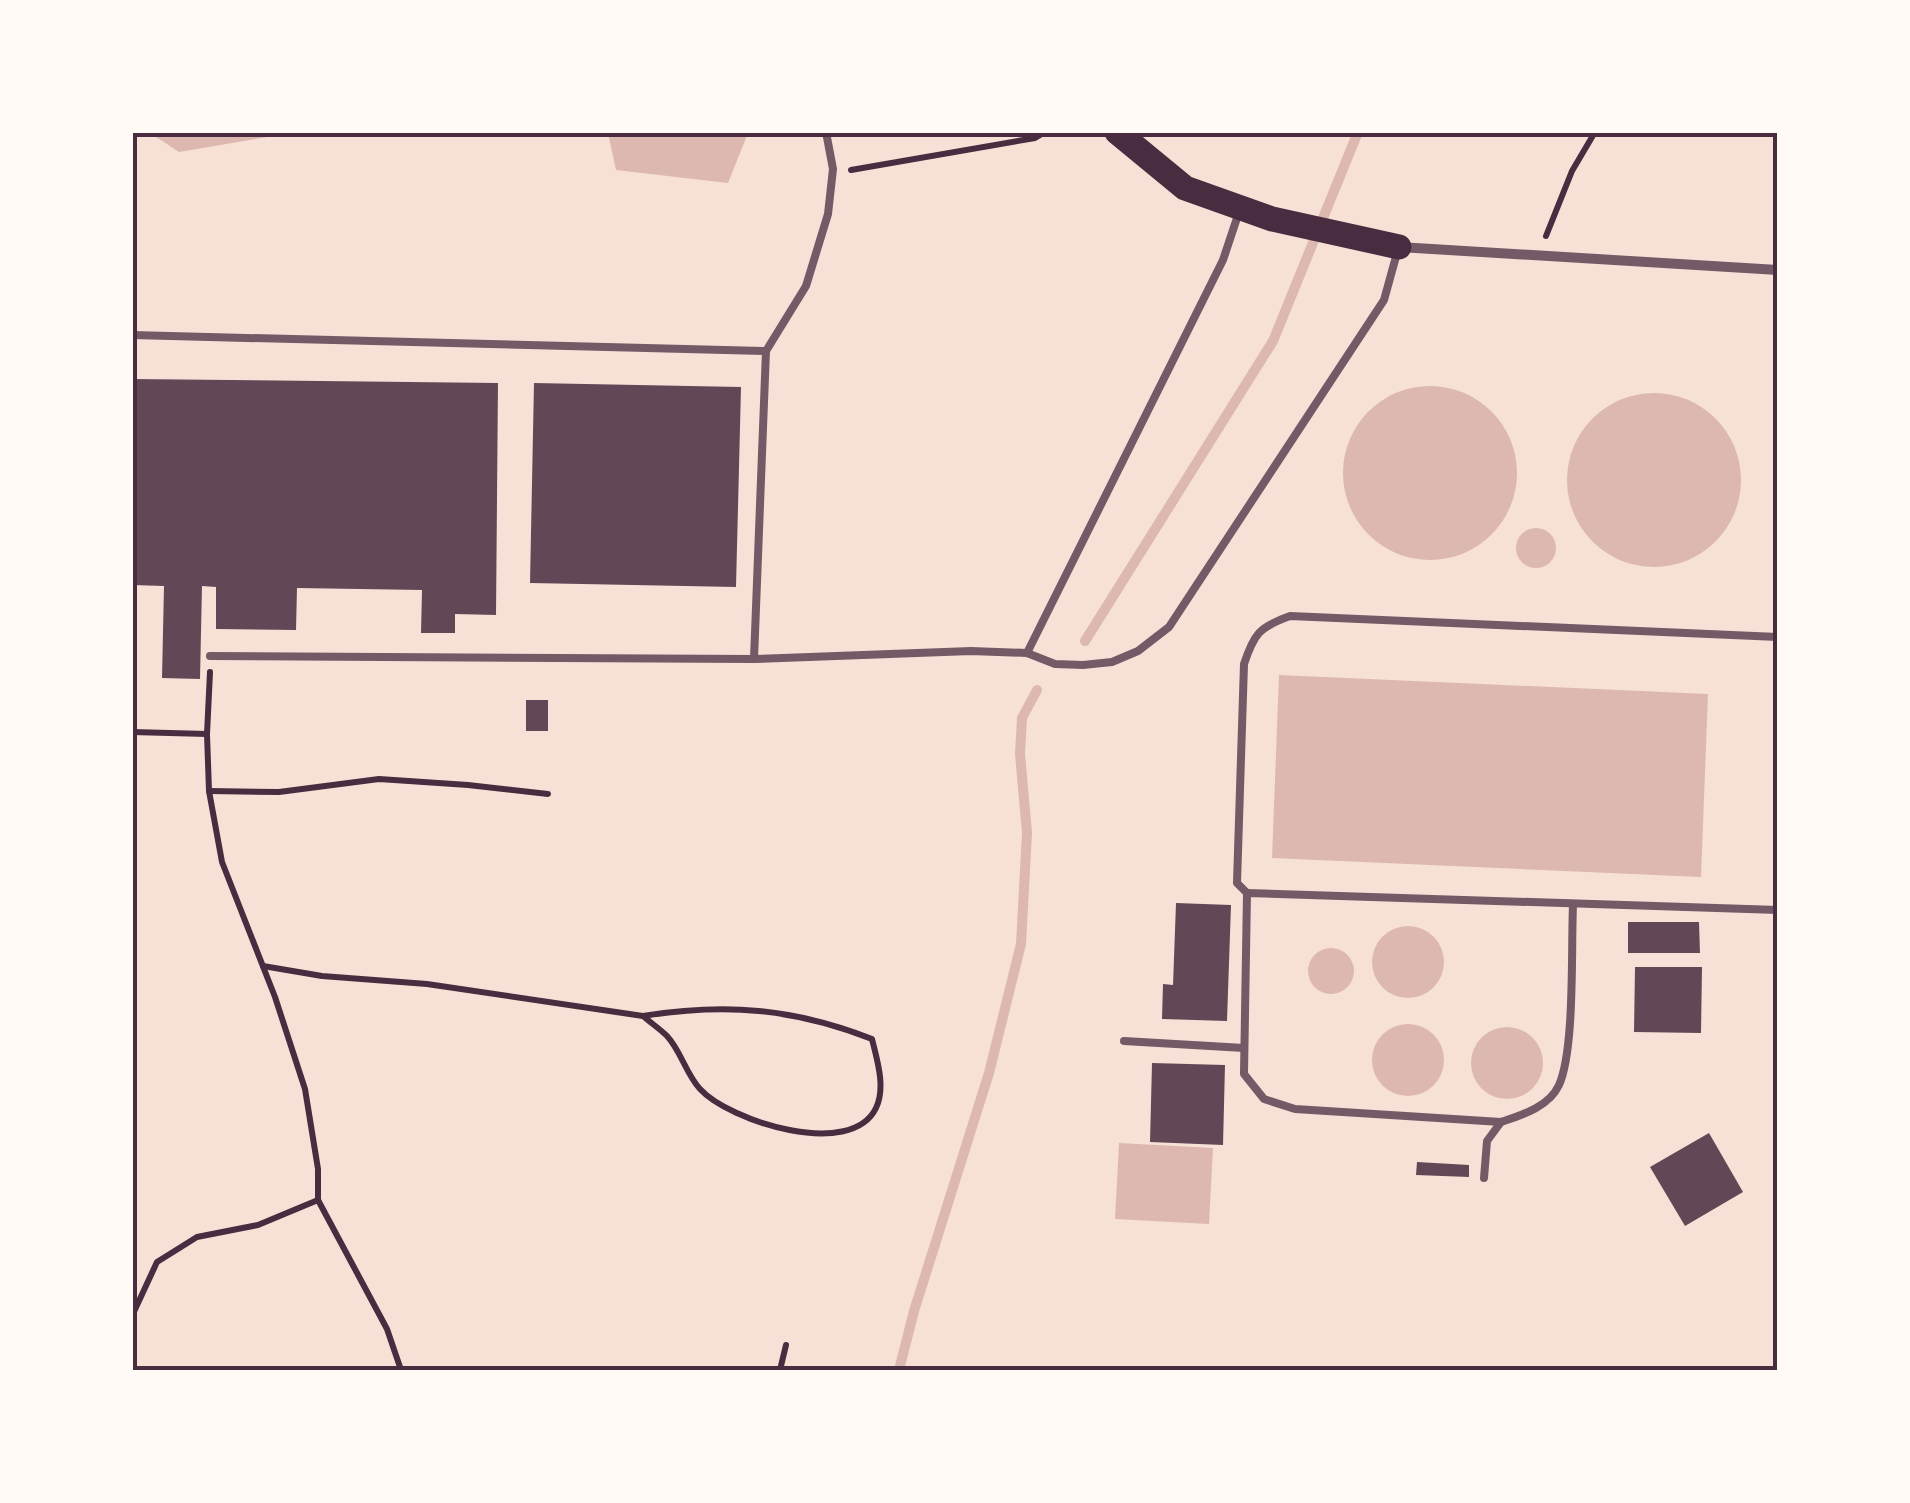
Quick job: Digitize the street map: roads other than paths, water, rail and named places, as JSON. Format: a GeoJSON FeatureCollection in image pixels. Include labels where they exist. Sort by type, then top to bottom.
{"type":"FeatureCollection","features":[{"type":"Feature","properties":{"kind":"main road"},"geometry":{"type":"LineString","coordinates":[[1117,132],[1185,188],[1272,219],[1399,247]]}},
{"type":"Feature","properties":{"kind":"street"},"geometry":{"type":"LineString","coordinates":[[1399,247],[1778,270]]}},
{"type":"Feature","properties":{"kind":"lane"},"geometry":{"type":"LineString","coordinates":[[754,660],[766,350],[806,286],[828,214],[833,169],[826,132]]}},
{"type":"Feature","properties":{"kind":"lane"},"geometry":{"type":"LineString","coordinates":[[1026,653],[1223,260],[1240,208]]}},
{"type":"Feature","properties":{"kind":"lane"},"geometry":{"type":"LineString","coordinates":[[210,656],[754,660],[971,650],[1026,653],[1054,664],[1112,662],[1138,651],[1169,627],[1384,300],[1399,247]]}},
{"type":"Feature","properties":{"kind":"lane"},"geometry":{"type":"LineString","coordinates":[[132,335],[766,350]]}},
{"type":"Feature","properties":{"kind":"lane"},"geometry":{"type":"LineString","coordinates":[[1573,905],[1566,1056],[1558,1088],[1531,1112],[1501,1122],[1294,1110],[1264,1099],[1244,1074],[1247,894],[1237,882],[1244,664],[1253,637],[1269,624],[1290,616],[1778,637]]}},
{"type":"Feature","properties":{"kind":"lane"},"geometry":{"type":"LineString","coordinates":[[1247,894],[1778,910]]}},
{"type":"Feature","properties":{"kind":"lane"},"geometry":{"type":"LineString","coordinates":[[1124,1041],[1244,1048]]}},
{"type":"Feature","properties":{"kind":"lane"},"geometry":{"type":"LineString","coordinates":[[1484,1178],[1487,1141],[1501,1122]]}},
{"type":"Feature","properties":{"kind":"waterway"},"geometry":{"type":"LineString","coordinates":[[1085,641],[1273,341],[1358,132]]}},
{"type":"Feature","properties":{"kind":"waterway"},"geometry":{"type":"LineString","coordinates":[[899,1370],[989,1073],[1021,944],[1027,833],[1020,754],[1022,718],[1037,690]]}}]}
